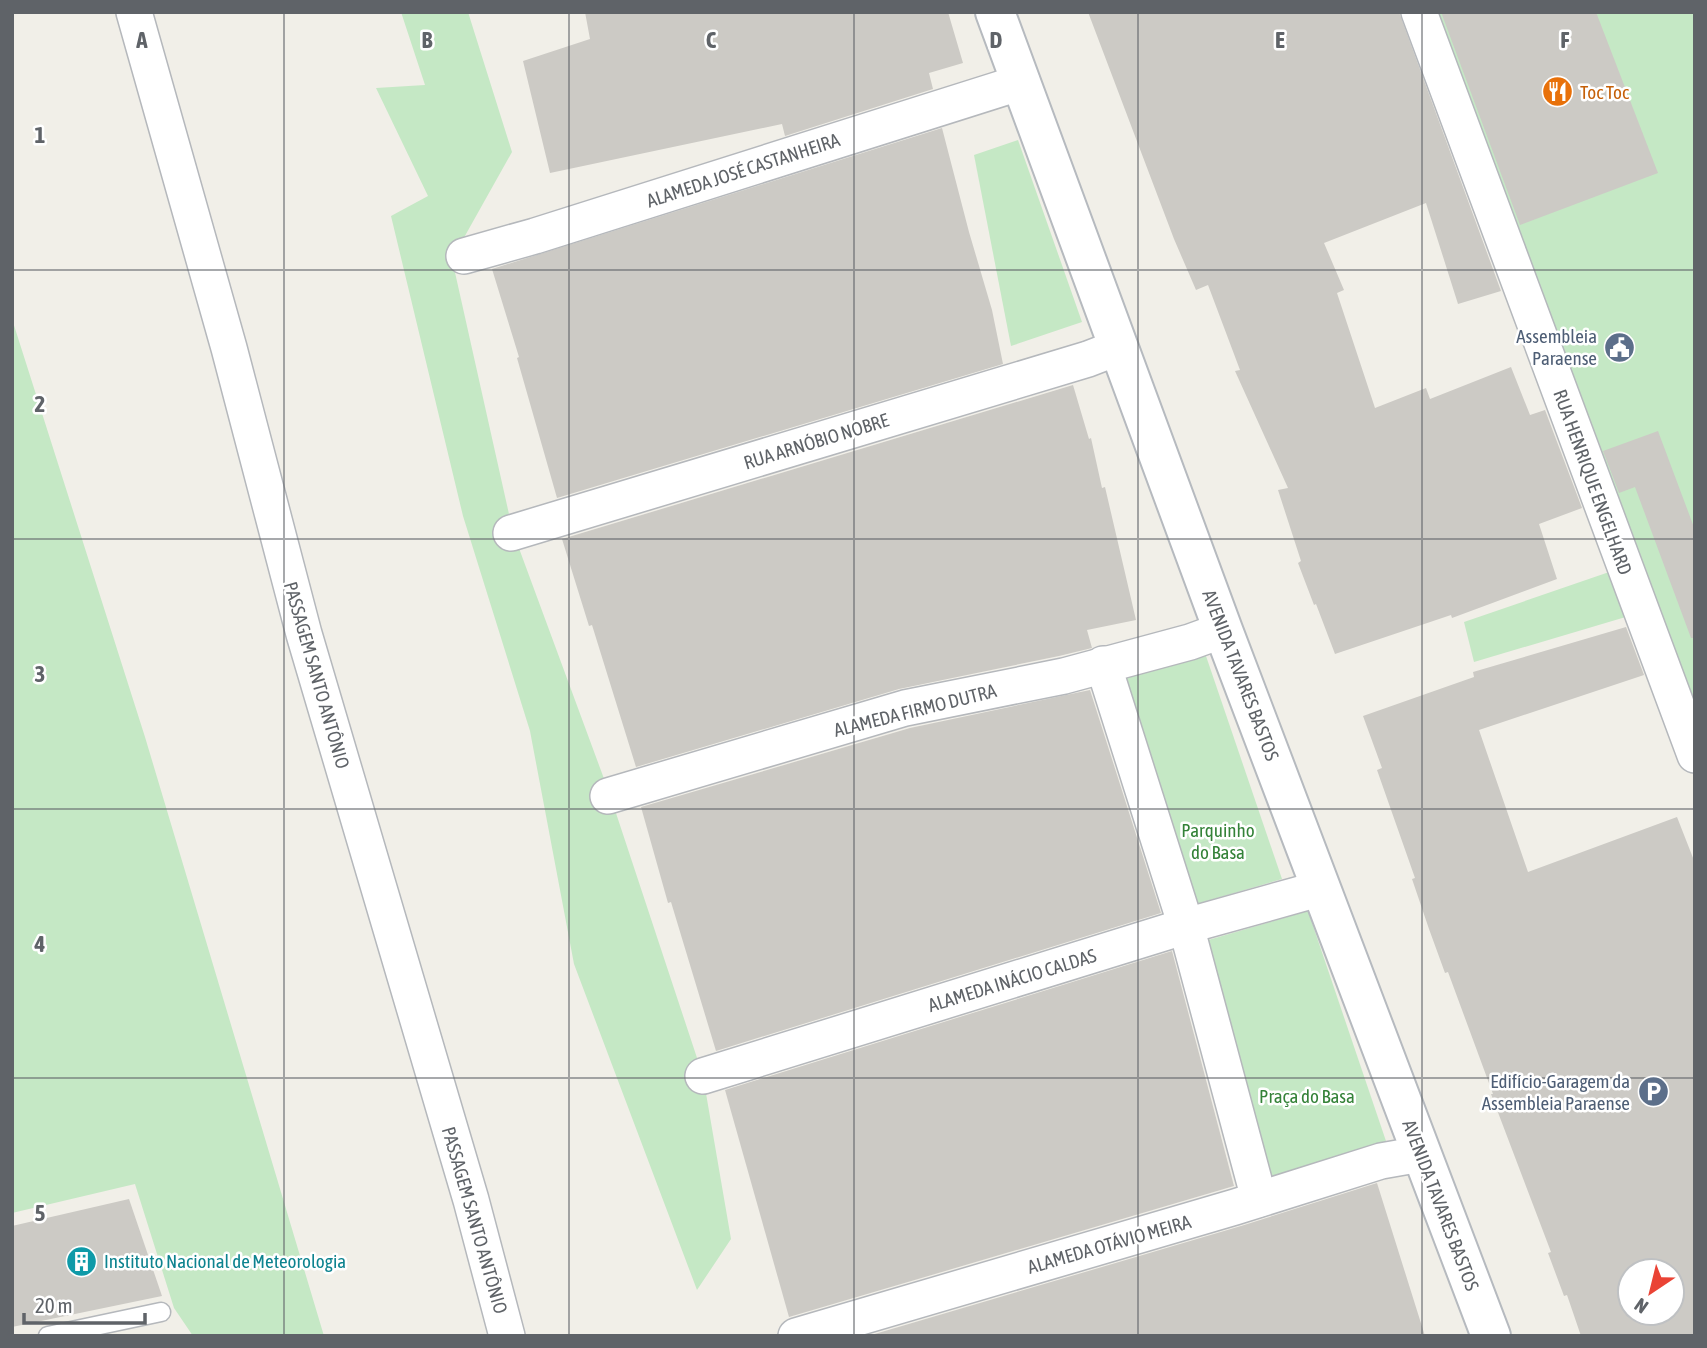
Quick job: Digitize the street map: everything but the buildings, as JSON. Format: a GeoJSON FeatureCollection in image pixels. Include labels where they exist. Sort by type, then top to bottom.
{"type":"FeatureCollection","features":[{"type":"Feature","properties":{"kind":"main road","name":"AVENIDA TAVARES BASTOS"},"geometry":{"type":"LineString","coordinates":[[995,12],[1223,630],[1491,1336]]}},
{"type":"Feature","properties":{"kind":"street","name":"PASSAGEM SANTO ANTÔNIO"},"geometry":{"type":"LineString","coordinates":[[134,12],[229,348],[304,634],[471,1200],[507,1336]]}},
{"type":"Feature","properties":{"kind":"street","name":"RUA HENRIQUE ENGELHARD"},"geometry":{"type":"LineString","coordinates":[[1419,12],[1695,755]]}},
{"type":"Feature","properties":{"kind":"street","name":"ALAMEDA JOSÉ CASTANHEIRA"},"geometry":{"type":"LineString","coordinates":[[464,256],[1022,82]]}},
{"type":"Feature","properties":{"kind":"street","name":"RUA ARNÓBIO NOBRE"},"geometry":{"type":"LineString","coordinates":[[511,533],[1075,363],[1119,347]]}},
{"type":"Feature","properties":{"kind":"street","name":"ALAMEDA FIRMO DUTRA"},"geometry":{"type":"LineString","coordinates":[[608,796],[905,708],[1064,676],[1190,642],[1223,630]]}},
{"type":"Feature","properties":{"kind":"street"},"geometry":{"type":"LineString","coordinates":[[1103,664],[1186,926],[1259,1199]]}},
{"type":"Feature","properties":{"kind":"street","name":"ALAMEDA INÁCIO CALDAS"},"geometry":{"type":"LineString","coordinates":[[703,1076],[1186,926],[1322,888]]}},
{"type":"Feature","properties":{"kind":"street","name":"ALAMEDA OTÁVIO MEIRA"},"geometry":{"type":"LineString","coordinates":[[796,1336],[1381,1161],[1421,1154]]}},
{"type":"Feature","properties":{"kind":"lane"},"geometry":{"type":"LineString","coordinates":[[48,1336],[161,1312]]}},
{"type":"Feature","properties":{"kind":"green space"},"geometry":{"type":"Polygon","coordinates":[[[401,12],[468,12],[512,152],[452,259],[513,532],[610,795],[703,1076],[731,1239],[697,1290],[574,964],[530,731],[463,516],[391,216],[428,196],[376,88],[425,85],[401,12]]]}},
{"type":"Feature","properties":{"kind":"green space","name":"Assembleia Paraense"},"geometry":{"type":"Polygon","coordinates":[[[1419,12],[1695,12],[1695,749],[1419,12]]]}},
{"type":"Feature","properties":{"kind":"green space"},"geometry":{"type":"Polygon","coordinates":[[[1018,140],[1082,322],[1011,346],[974,155],[1018,140]]]}},
{"type":"Feature","properties":{"kind":"green space"},"geometry":{"type":"Polygon","coordinates":[[[12,319],[145,737],[324,1336],[193,1336],[174,1308],[135,1184],[12,1213],[12,319]]]}},
{"type":"Feature","properties":{"kind":"green space"},"geometry":{"type":"Polygon","coordinates":[[[1615,570],[1629,616],[1474,662],[1464,622],[1615,570]]]}},
{"type":"Feature","properties":{"kind":"green space","name":"Parquinho do Basa"},"geometry":{"type":"Polygon","coordinates":[[[1206,656],[1282,879],[1186,907],[1120,673],[1206,656]]]}},
{"type":"Feature","properties":{"kind":"green space","name":"Praça do Basa"},"geometry":{"type":"Polygon","coordinates":[[[1308,911],[1387,1144],[1268,1177],[1198,943],[1308,911]]]}},
{"type":"Feature","properties":{"kind":"place","name":"Toc Toc"},"geometry":{"type":"Point","coordinates":[1557,92]}},
{"type":"Feature","properties":{"kind":"place","name":"Assembleia Paraense"},"geometry":{"type":"Point","coordinates":[1620,347]}},
{"type":"Feature","properties":{"kind":"place","name":"Edifício-Garagem da Assembleia Paraense"},"geometry":{"type":"Point","coordinates":[1653,1092]}},
{"type":"Feature","properties":{"kind":"place","name":"Instituto Nacional de Meteorologia"},"geometry":{"type":"Point","coordinates":[81,1261]}}]}
